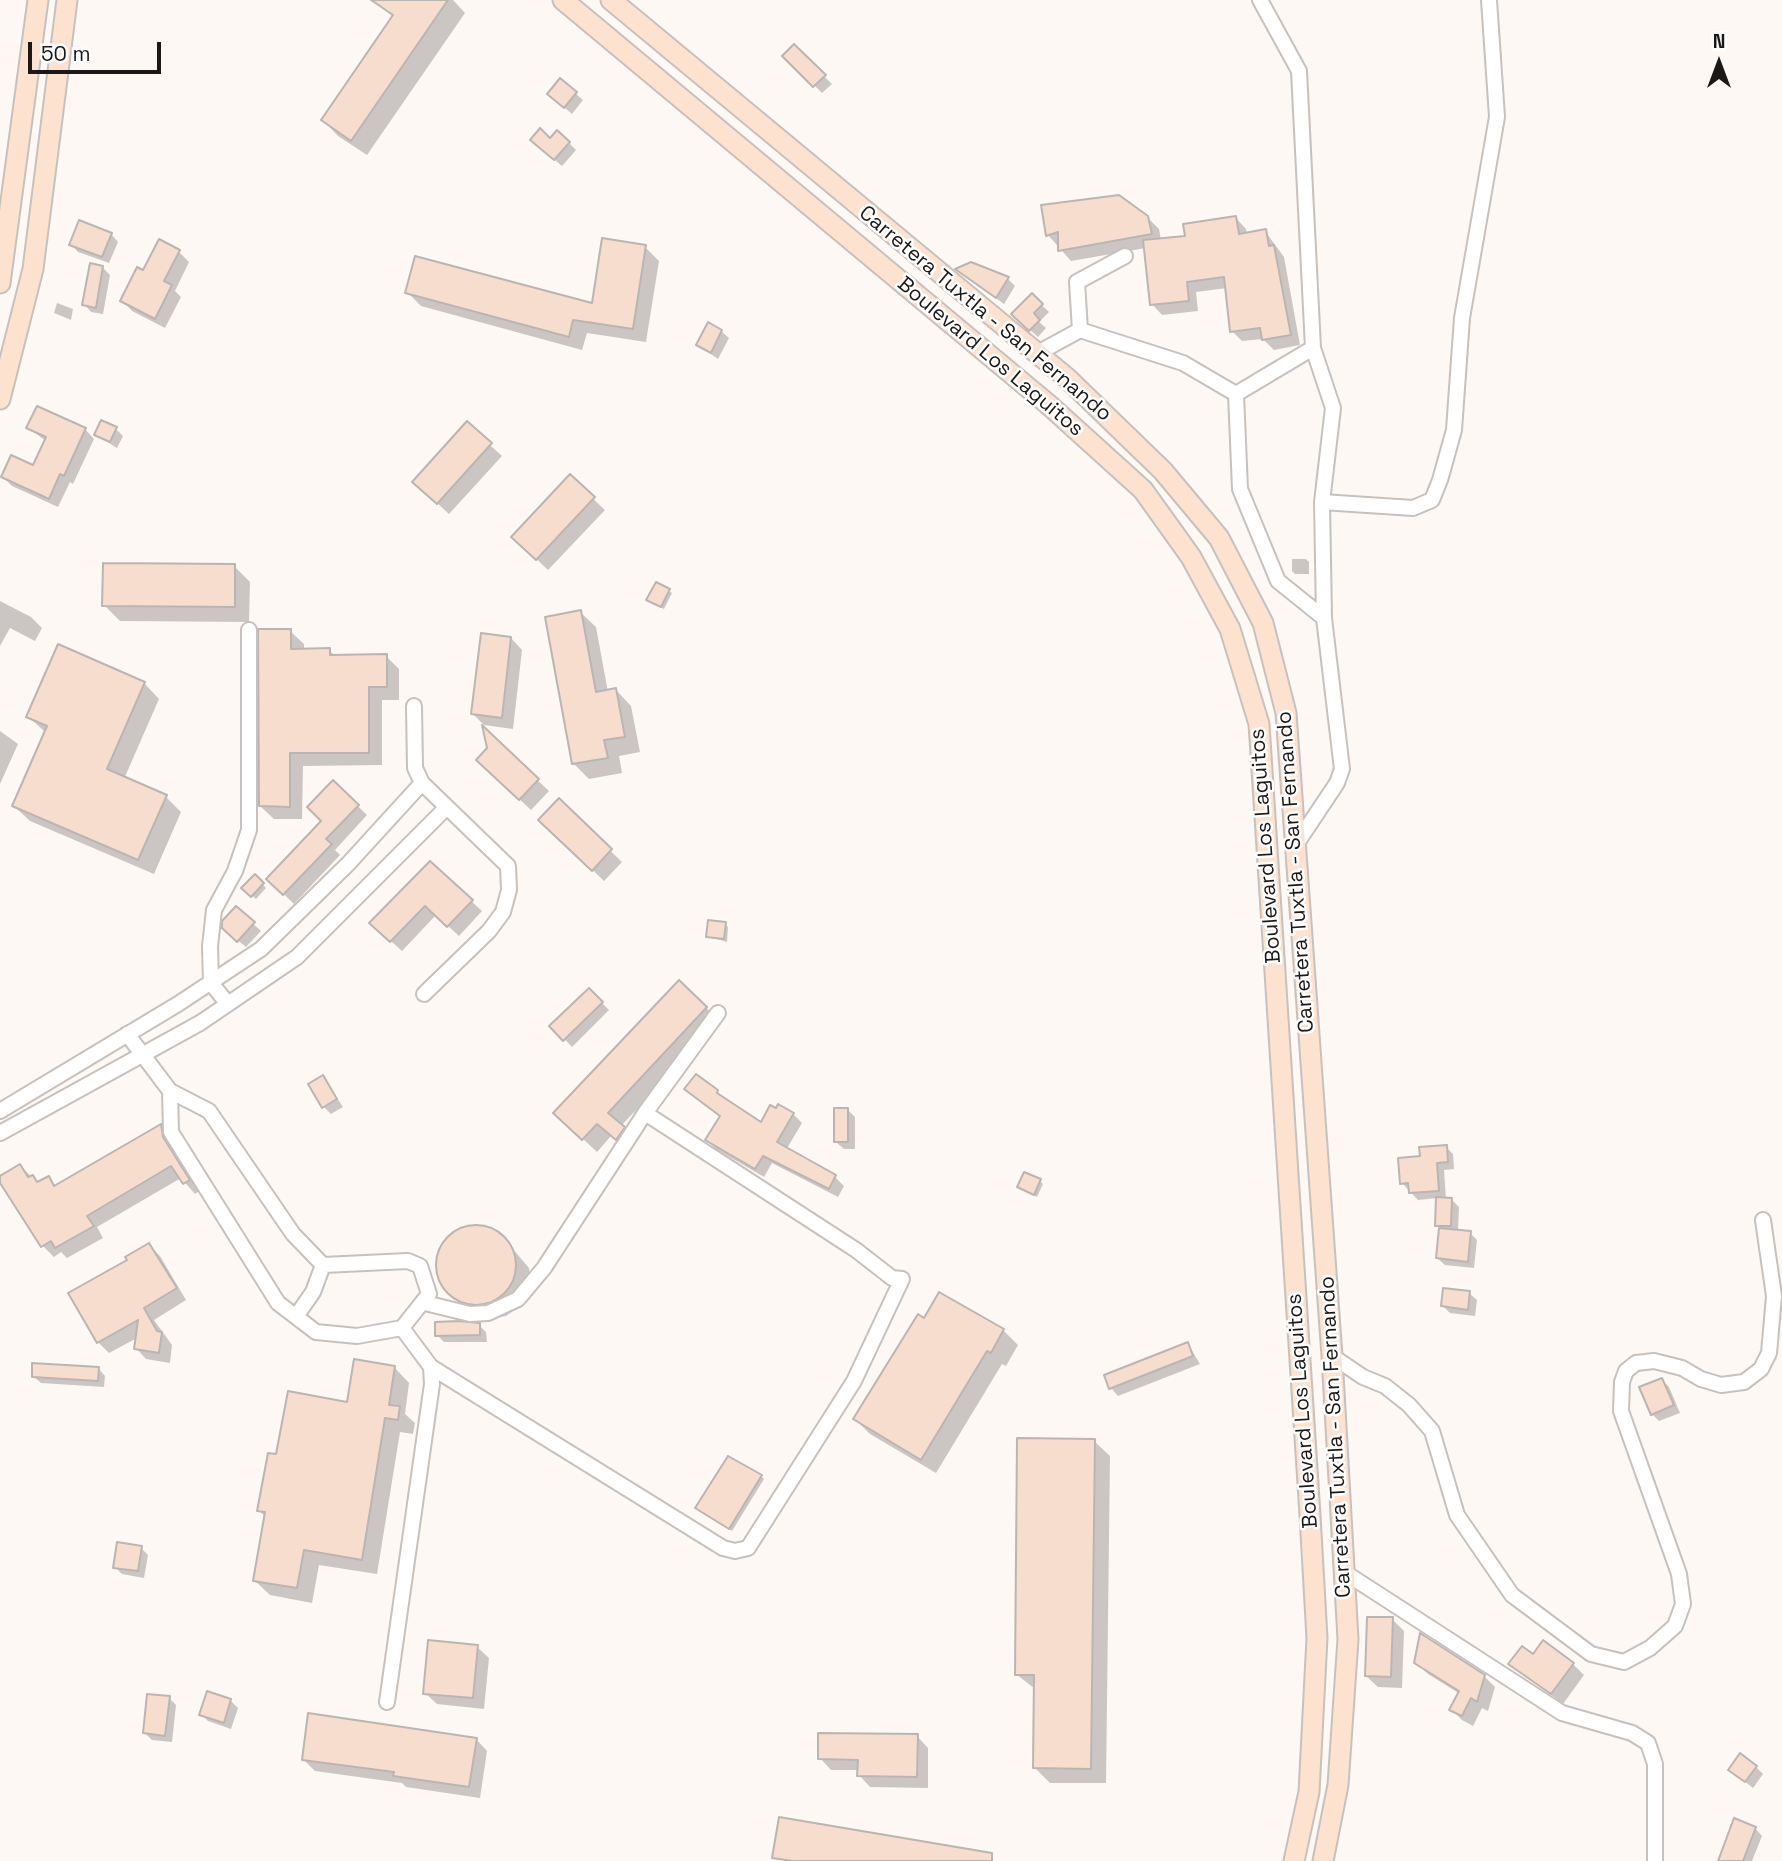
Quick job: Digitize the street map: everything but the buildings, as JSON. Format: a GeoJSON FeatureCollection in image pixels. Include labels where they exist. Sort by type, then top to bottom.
{"type":"FeatureCollection","features":[{"type":"Feature","properties":{"kind":"main road"},"geometry":{"type":"LineString","coordinates":[[0,283],[38,0]]}},
{"type":"Feature","properties":{"kind":"main road"},"geometry":{"type":"LineString","coordinates":[[0,399],[33,269],[67,0]]}},
{"type":"Feature","properties":{"kind":"main road","name":"Boulevard Los Laguitos"},"geometry":{"type":"LineString","coordinates":[[563,0],[1049,405],[1143,490],[1191,557],[1230,629],[1259,724],[1317,1638],[1309,1792],[1294,1861]]}},
{"type":"Feature","properties":{"kind":"main road","name":"Carretera Tuxtla - San Fernando"},"geometry":{"type":"LineString","coordinates":[[611,0],[1067,379],[1163,471],[1219,538],[1263,623],[1286,713],[1332,1356],[1348,1639],[1338,1785],[1324,1861]]}},
{"type":"Feature","properties":{"kind":"main road"},"geometry":{"type":"LineString","coordinates":[[1308,1476],[1338,1475]]}},
{"type":"Feature","properties":{"kind":"street"},"geometry":{"type":"LineString","coordinates":[[1260,0],[1299,71],[1313,348],[1333,408],[1322,502],[1324,618],[1342,768],[1337,783],[1295,846]]}},
{"type":"Feature","properties":{"kind":"street"},"geometry":{"type":"LineString","coordinates":[[1322,502],[1413,508],[1432,500],[1440,480],[1454,430],[1462,318],[1497,117],[1489,0]]}},
{"type":"Feature","properties":{"kind":"street"},"geometry":{"type":"LineString","coordinates":[[1080,330],[1077,282],[1125,256]]}},
{"type":"Feature","properties":{"kind":"street"},"geometry":{"type":"LineString","coordinates":[[1037,354],[1080,330],[1183,362],[1236,394]]}},
{"type":"Feature","properties":{"kind":"street"},"geometry":{"type":"LineString","coordinates":[[1236,394],[1313,348]]}},
{"type":"Feature","properties":{"kind":"street"},"geometry":{"type":"LineString","coordinates":[[1236,394],[1240,489],[1278,581],[1324,618]]}},
{"type":"Feature","properties":{"kind":"street"},"geometry":{"type":"LineString","coordinates":[[228,1004],[211,983],[214,910],[235,871],[248,830],[249,630]]}},
{"type":"Feature","properties":{"kind":"street"},"geometry":{"type":"LineString","coordinates":[[414,706],[415,768],[422,783],[508,866],[509,890],[503,912],[489,931],[424,993]]}},
{"type":"Feature","properties":{"kind":"street"},"geometry":{"type":"LineString","coordinates":[[0,1111],[211,983],[261,949],[348,864],[422,783]]}},
{"type":"Feature","properties":{"kind":"street"},"geometry":{"type":"LineString","coordinates":[[0,1133],[200,1023],[297,957],[447,807]]}},
{"type":"Feature","properties":{"kind":"street"},"geometry":{"type":"LineString","coordinates":[[425,1303],[453,1311],[479,1313],[504,1307],[519,1298],[544,1268],[645,1113],[718,1013]]}},
{"type":"Feature","properties":{"kind":"street"},"geometry":{"type":"LineString","coordinates":[[127,1034],[144,1053],[170,1091],[209,1111],[293,1234],[323,1265],[414,1263],[425,1274],[429,1294],[425,1303],[402,1328],[379,1334],[336,1336],[316,1332],[278,1303],[171,1132],[170,1091]]}},
{"type":"Feature","properties":{"kind":"street"},"geometry":{"type":"LineString","coordinates":[[402,1328],[431,1367],[723,1548],[735,1551],[748,1548],[854,1381],[902,1279],[892,1278],[856,1250],[645,1113]]}},
{"type":"Feature","properties":{"kind":"street"},"geometry":{"type":"LineString","coordinates":[[1332,1356],[1363,1377],[1385,1386],[1409,1405],[1432,1431],[1457,1515],[1512,1595],[1591,1654],[1623,1662],[1650,1648],[1675,1626],[1683,1604],[1679,1574],[1621,1411],[1622,1382],[1626,1371],[1636,1363],[1654,1361],[1682,1368],[1701,1379],[1721,1385],[1744,1382],[1762,1368],[1769,1353],[1774,1296],[1763,1220]]}},
{"type":"Feature","properties":{"kind":"street"},"geometry":{"type":"LineString","coordinates":[[297,1315],[313,1292],[323,1265]]}},
{"type":"Feature","properties":{"kind":"street"},"geometry":{"type":"LineString","coordinates":[[387,1702],[405,1563],[429,1416],[431,1367]]}},
{"type":"Feature","properties":{"kind":"street"},"geometry":{"type":"LineString","coordinates":[[1344,1572],[1562,1713],[1632,1733],[1648,1743],[1655,1765],[1655,1861]]}}]}
